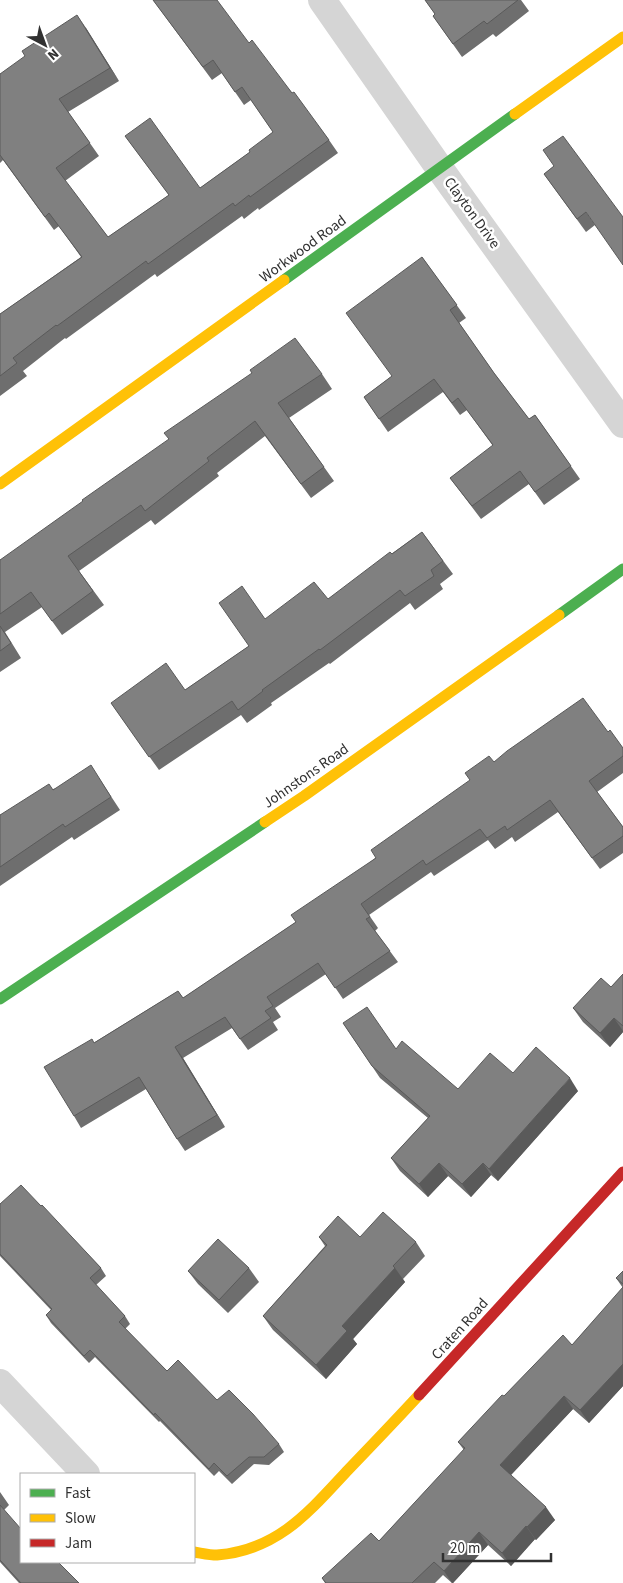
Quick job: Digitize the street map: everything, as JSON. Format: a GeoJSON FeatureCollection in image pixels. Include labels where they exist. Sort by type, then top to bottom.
{"type":"FeatureCollection","features":[{"type":"Feature","properties":{"kind":"street","name":"Clayton Drive"},"geometry":{"type":"LineString","coordinates":[[322,0],[440,169],[623,424]]}},
{"type":"Feature","properties":{"kind":"street","name":"Workwood Road"},"geometry":{"type":"LineString","coordinates":[[0,484],[623,37]]}},
{"type":"Feature","properties":{"kind":"street","name":"Johnstons Road"},"geometry":{"type":"LineString","coordinates":[[0,999],[304,796],[623,569]]}},
{"type":"Feature","properties":{"kind":"street","name":"Craten Road"},"geometry":{"type":"LineString","coordinates":[[195,1552],[215,1555],[246,1550],[270,1540],[286,1530],[317,1503],[451,1362],[623,1172]]}},
{"type":"Feature","properties":{"kind":"street"},"geometry":{"type":"LineString","coordinates":[[0,1383],[85,1473]]}},
{"type":"Feature","properties":{"kind":"building"},"geometry":{"type":"Polygon","coordinates":[[[153,0],[217,0],[249,43],[252,40],[292,93],[294,92],[329,140],[250,197],[249,195],[235,206],[233,203],[148,264],[146,261],[56,325],[13,358],[17,363],[0,376],[0,314],[82,257],[49,213],[45,217],[0,155],[0,74],[25,56],[22,51],[77,15],[110,68],[59,99],[90,143],[56,168],[108,237],[169,195],[125,136],[150,118],[200,188],[250,152],[249,150],[273,132],[242,87],[235,92],[213,60],[203,67],[153,0]]]}},
{"type":"Feature","properties":{"kind":"building"},"geometry":{"type":"Polygon","coordinates":[[[425,0],[518,0],[487,24],[484,21],[453,44],[433,16],[435,14],[425,0]]]}},
{"type":"Feature","properties":{"kind":"building"},"geometry":{"type":"Polygon","coordinates":[[[563,136],[623,217],[623,265],[586,212],[577,219],[544,174],[554,166],[543,150],[563,136]]]}},
{"type":"Feature","properties":{"kind":"building"},"geometry":{"type":"Polygon","coordinates":[[[422,257],[457,305],[450,310],[494,373],[529,419],[535,415],[571,466],[535,492],[520,471],[472,506],[450,478],[493,445],[458,398],[452,403],[434,379],[379,419],[364,397],[392,376],[346,313],[422,257]]]}},
{"type":"Feature","properties":{"kind":"building"},"geometry":{"type":"Polygon","coordinates":[[[295,338],[322,374],[278,403],[324,467],[301,484],[255,421],[207,458],[209,461],[145,511],[141,505],[68,556],[93,591],[52,621],[31,592],[0,614],[0,560],[169,439],[164,433],[252,373],[250,370],[295,338]]]}},
{"type":"Feature","properties":{"kind":"building"},"geometry":{"type":"Polygon","coordinates":[[[422,532],[443,561],[431,570],[434,576],[405,596],[400,590],[320,650],[262,690],[238,710],[232,701],[149,757],[111,703],[166,663],[185,690],[249,646],[219,603],[242,586],[265,619],[314,582],[328,599],[390,552],[392,554],[422,532]]]}},
{"type":"Feature","properties":{"kind":"building"},"geometry":{"type":"Polygon","coordinates":[[[0,626],[11,643],[0,651],[0,626]]]}},
{"type":"Feature","properties":{"kind":"building"},"geometry":{"type":"Polygon","coordinates":[[[583,698],[608,732],[610,730],[623,748],[623,756],[589,781],[623,827],[623,836],[592,858],[550,800],[507,830],[505,826],[487,838],[480,829],[426,865],[423,860],[361,904],[370,917],[366,919],[390,951],[335,988],[318,963],[267,997],[273,1006],[265,1011],[271,1018],[240,1039],[225,1017],[175,1047],[217,1115],[177,1139],[139,1077],[74,1116],[44,1067],[92,1039],[94,1043],[178,991],[183,998],[296,922],[291,915],[376,858],[371,850],[470,780],[465,773],[489,756],[494,762],[583,698]]]}},
{"type":"Feature","properties":{"kind":"building"},"geometry":{"type":"Polygon","coordinates":[[[91,765],[111,797],[65,827],[63,824],[0,867],[0,815],[49,784],[53,790],[91,765]]]}},
{"type":"Feature","properties":{"kind":"building"},"geometry":{"type":"Polygon","coordinates":[[[623,974],[623,1026],[614,1018],[600,1033],[573,1008],[601,978],[611,987],[623,974]]]}},
{"type":"Feature","properties":{"kind":"building"},"geometry":{"type":"Polygon","coordinates":[[[367,1007],[396,1049],[402,1041],[458,1089],[490,1053],[513,1073],[536,1047],[570,1078],[489,1169],[483,1163],[462,1184],[439,1163],[419,1184],[391,1158],[430,1116],[372,1066],[343,1023],[367,1007]]]}},
{"type":"Feature","properties":{"kind":"building"},"geometry":{"type":"Polygon","coordinates":[[[21,1185],[101,1268],[90,1278],[125,1316],[119,1322],[167,1371],[178,1360],[217,1400],[229,1390],[279,1444],[264,1457],[249,1457],[227,1476],[214,1463],[209,1469],[90,1350],[84,1356],[46,1315],[52,1309],[0,1254],[0,1204],[21,1185]]]}},
{"type":"Feature","properties":{"kind":"building"},"geometry":{"type":"Polygon","coordinates":[[[383,1212],[416,1242],[342,1326],[347,1331],[316,1365],[263,1316],[327,1245],[319,1237],[338,1216],[360,1237],[383,1212]]]}},
{"type":"Feature","properties":{"kind":"building"},"geometry":{"type":"Polygon","coordinates":[[[218,1239],[249,1268],[219,1300],[188,1271],[218,1239]]]}},
{"type":"Feature","properties":{"kind":"building"},"geometry":{"type":"Polygon","coordinates":[[[623,1271],[623,1284],[616,1278],[623,1271]]]}},
{"type":"Feature","properties":{"kind":"building"},"geometry":{"type":"Polygon","coordinates":[[[623,1287],[623,1364],[580,1410],[564,1396],[500,1465],[546,1507],[502,1553],[479,1532],[444,1571],[434,1562],[412,1583],[326,1583],[322,1578],[371,1533],[379,1541],[465,1448],[458,1442],[502,1395],[504,1396],[563,1335],[572,1345],[623,1287]]]}},
{"type":"Feature","properties":{"kind":"building"},"geometry":{"type":"Polygon","coordinates":[[[0,1505],[20,1528],[20,1563],[59,1563],[79,1583],[21,1583],[0,1560],[0,1505]]]}},
{"type":"Feature","properties":{"kind":"traffic: fast"},"geometry":{"type":"LineString","coordinates":[[284,280],[515,114]]}},
{"type":"Feature","properties":{"kind":"traffic: fast"},"geometry":{"type":"LineString","coordinates":[[559,615],[623,569]]}},
{"type":"Feature","properties":{"kind":"traffic: fast"},"geometry":{"type":"LineString","coordinates":[[0,999],[265,822]]}},
{"type":"Feature","properties":{"kind":"traffic: slow"},"geometry":{"type":"LineString","coordinates":[[515,114],[623,37]]}},
{"type":"Feature","properties":{"kind":"traffic: slow"},"geometry":{"type":"LineString","coordinates":[[0,484],[284,280]]}},
{"type":"Feature","properties":{"kind":"traffic: slow"},"geometry":{"type":"LineString","coordinates":[[265,822],[559,615]]}},
{"type":"Feature","properties":{"kind":"traffic: slow"},"geometry":{"type":"LineString","coordinates":[[195,1552],[217,1555],[239,1552],[258,1546],[291,1526],[320,1500],[419,1395]]}},
{"type":"Feature","properties":{"kind":"traffic: jam"},"geometry":{"type":"LineString","coordinates":[[419,1395],[623,1172]]}}]}
